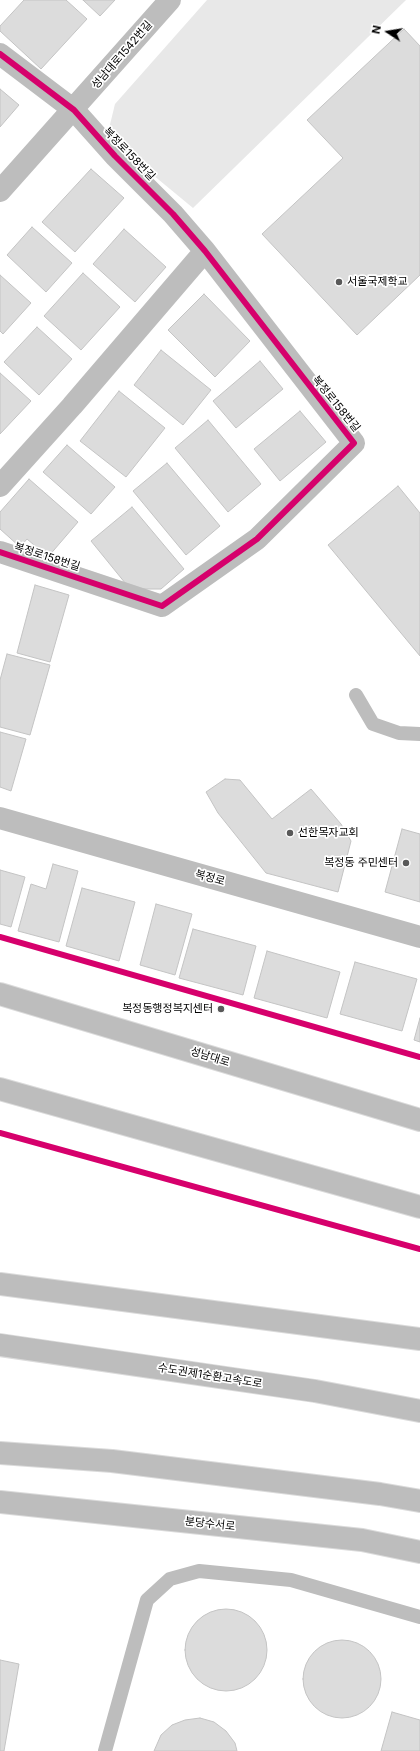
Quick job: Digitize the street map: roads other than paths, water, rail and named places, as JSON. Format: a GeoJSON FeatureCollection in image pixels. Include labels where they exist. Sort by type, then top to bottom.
{"type":"FeatureCollection","features":[{"type":"Feature","properties":{"kind":"main road","name":"성남대로1542번길"},"geometry":{"type":"LineString","coordinates":[[0,191],[74,110],[170,0]]}},
{"type":"Feature","properties":{"kind":"main road"},"geometry":{"type":"LineString","coordinates":[[0,54],[74,110]]}},
{"type":"Feature","properties":{"kind":"main road","name":"복정로158번길"},"geometry":{"type":"LineString","coordinates":[[0,552],[162,606],[257,539],[354,443],[205,251],[173,214],[114,156],[74,110]]}},
{"type":"Feature","properties":{"kind":"main road"},"geometry":{"type":"LineString","coordinates":[[0,486],[72,406],[205,251]]}},
{"type":"Feature","properties":{"kind":"main road","name":"복정로"},"geometry":{"type":"LineString","coordinates":[[0,818],[420,937]]}},
{"type":"Feature","properties":{"kind":"main road","name":"성남대로"},"geometry":{"type":"LineString","coordinates":[[0,994],[420,1120]]}},
{"type":"Feature","properties":{"kind":"main road"},"geometry":{"type":"LineString","coordinates":[[0,1089],[420,1207]]}},
{"type":"Feature","properties":{"kind":"main road"},"geometry":{"type":"LineString","coordinates":[[0,1284],[420,1339]]}},
{"type":"Feature","properties":{"kind":"main road","name":"수도권제1순환고속도로"},"geometry":{"type":"LineString","coordinates":[[0,1345],[315,1391],[420,1411]]}},
{"type":"Feature","properties":{"kind":"main road"},"geometry":{"type":"LineString","coordinates":[[0,1453],[120,1462],[380,1494],[420,1502]]}},
{"type":"Feature","properties":{"kind":"main road","name":"분당수서로"},"geometry":{"type":"LineString","coordinates":[[0,1502],[362,1540],[420,1552]]}},
{"type":"Feature","properties":{"kind":"lane"},"geometry":{"type":"LineString","coordinates":[[356,695],[373,724],[399,733],[420,734]]}},
{"type":"Feature","properties":{"kind":"lane"},"geometry":{"type":"LineString","coordinates":[[105,1751],[148,1600],[170,1579],[199,1571],[291,1580],[420,1617]]}},
{"type":"Feature","properties":{"kind":"place","name":"서울국제학교"},"geometry":{"type":"Point","coordinates":[339,282]}},
{"type":"Feature","properties":{"kind":"place","name":"선한목자교회"},"geometry":{"type":"Point","coordinates":[290,833]}},
{"type":"Feature","properties":{"kind":"place","name":"복정동 주민센터"},"geometry":{"type":"Point","coordinates":[406,863]}},
{"type":"Feature","properties":{"kind":"place","name":"복정동행정복지센터"},"geometry":{"type":"Point","coordinates":[221,1009]}}]}
